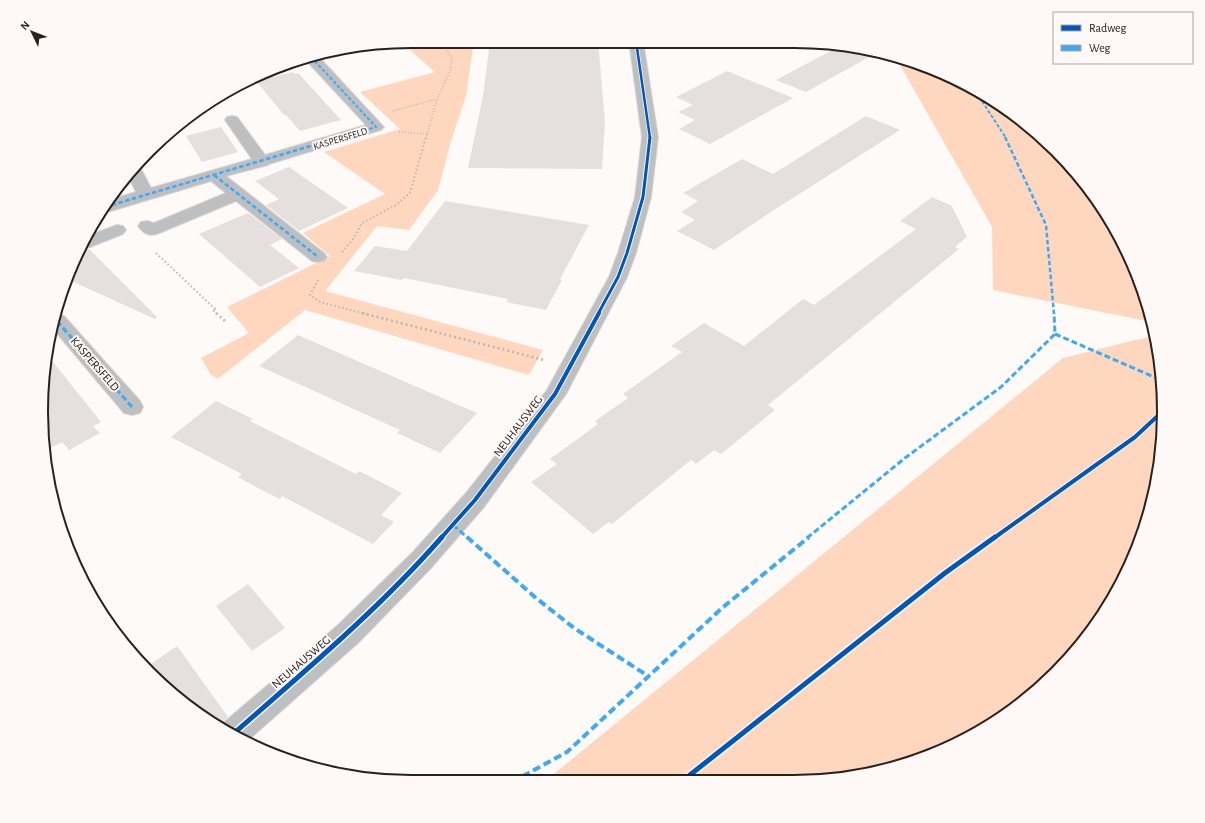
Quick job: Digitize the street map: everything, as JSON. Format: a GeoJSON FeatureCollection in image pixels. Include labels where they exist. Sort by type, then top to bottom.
{"type":"FeatureCollection","features":[{"type":"Feature","properties":{"kind":"street","name":"NEUHAUSWEG"},"geometry":{"type":"LineString","coordinates":[[237,730],[348,634],[422,560],[475,500],[555,394],[618,277],[644,197],[650,137],[637,48]]}},
{"type":"Feature","properties":{"kind":"street","name":"KASPERSFELD"},"geometry":{"type":"LineString","coordinates":[[112,205],[376,127],[314,61]]}},
{"type":"Feature","properties":{"kind":"street"},"geometry":{"type":"LineString","coordinates":[[232,120],[262,162]]}},
{"type":"Feature","properties":{"kind":"street"},"geometry":{"type":"LineString","coordinates":[[136,175],[146,195]]}},
{"type":"Feature","properties":{"kind":"street"},"geometry":{"type":"LineString","coordinates":[[214,175],[318,257]]}},
{"type":"Feature","properties":{"kind":"street"},"geometry":{"type":"LineString","coordinates":[[147,226],[152,230],[237,194]]}},
{"type":"Feature","properties":{"kind":"street"},"geometry":{"type":"LineString","coordinates":[[91,240],[117,230]]}},
{"type":"Feature","properties":{"kind":"street","name":"KASPERSFELD"},"geometry":{"type":"LineString","coordinates":[[59,323],[132,407]]}},
{"type":"Feature","properties":{"kind":"path"},"geometry":{"type":"LineString","coordinates":[[338,257],[353,240],[362,223],[379,212],[396,205],[410,193],[436,99],[450,71],[452,59],[445,48]]}},
{"type":"Feature","properties":{"kind":"path"},"geometry":{"type":"LineString","coordinates":[[368,118],[436,99]]}},
{"type":"Feature","properties":{"kind":"path"},"geometry":{"type":"LineString","coordinates":[[154,251],[215,309],[213,310],[225,321]]}},
{"type":"Feature","properties":{"kind":"path"},"geometry":{"type":"LineString","coordinates":[[318,280],[310,295],[320,302],[570,367]]}},
{"type":"Feature","properties":{"kind":"shaded area"},"geometry":{"type":"Polygon","coordinates":[[[408,48],[473,48],[466,96],[451,141],[438,190],[409,230],[377,226],[325,291],[543,350],[529,375],[305,310],[218,379],[211,375],[201,358],[249,333],[227,307],[330,256],[303,233],[385,194],[324,152],[400,129],[360,92],[435,72],[408,48]]]}},
{"type":"Feature","properties":{"kind":"shaded area"},"geometry":{"type":"Polygon","coordinates":[[[899,64],[954,85],[975,97],[1015,123],[1051,154],[1082,190],[1096,210],[1120,251],[1138,295],[1146,321],[993,290],[992,227],[899,64]]]}},
{"type":"Feature","properties":{"kind":"shaded area"},"geometry":{"type":"Polygon","coordinates":[[[1149,337],[1154,364],[1157,412],[1154,459],[1145,506],[1138,528],[1120,572],[1108,593],[1082,633],[1067,651],[1051,669],[1015,700],[975,726],[954,738],[933,747],[888,763],[841,772],[794,775],[553,775],[1063,358],[1149,337]]]}},
{"type":"Feature","properties":{"kind":"building"},"geometry":{"type":"Polygon","coordinates":[[[489,48],[599,48],[605,122],[602,169],[468,168],[483,96],[489,48]]]}},
{"type":"Feature","properties":{"kind":"building"},"geometry":{"type":"Polygon","coordinates":[[[832,50],[870,56],[806,92],[776,80],[832,50]]]}},
{"type":"Feature","properties":{"kind":"building"},"geometry":{"type":"Polygon","coordinates":[[[727,71],[793,98],[710,144],[679,129],[695,120],[678,112],[693,105],[676,97],[727,71]]]}},
{"type":"Feature","properties":{"kind":"building"},"geometry":{"type":"Polygon","coordinates":[[[293,72],[295,74],[298,73],[341,120],[300,131],[286,115],[284,115],[257,82],[293,72]]]}},
{"type":"Feature","properties":{"kind":"building"},"geometry":{"type":"Polygon","coordinates":[[[866,116],[900,130],[714,250],[677,231],[695,220],[681,212],[698,201],[683,193],[742,159],[773,174],[866,116]]]}},
{"type":"Feature","properties":{"kind":"building"},"geometry":{"type":"Polygon","coordinates":[[[221,127],[238,152],[202,162],[186,136],[221,127]]]}},
{"type":"Feature","properties":{"kind":"building"},"geometry":{"type":"Polygon","coordinates":[[[289,167],[348,208],[299,231],[266,205],[279,199],[255,181],[289,167]]]}},
{"type":"Feature","properties":{"kind":"building"},"geometry":{"type":"Polygon","coordinates":[[[932,197],[952,206],[967,237],[955,247],[959,249],[768,405],[775,410],[721,454],[714,450],[696,464],[691,460],[612,524],[609,522],[593,534],[531,482],[557,464],[550,459],[598,424],[595,421],[628,398],[623,394],[682,352],[671,346],[704,323],[744,346],[803,299],[814,305],[916,229],[900,221],[932,197]]]}},
{"type":"Feature","properties":{"kind":"building"},"geometry":{"type":"Polygon","coordinates":[[[445,201],[589,225],[560,279],[562,280],[546,310],[506,302],[508,299],[404,278],[402,280],[354,271],[375,246],[407,251],[445,201]]]}},
{"type":"Feature","properties":{"kind":"building"},"geometry":{"type":"Polygon","coordinates":[[[248,213],[282,239],[270,245],[299,268],[260,287],[199,234],[248,213]]]}},
{"type":"Feature","properties":{"kind":"building"},"geometry":{"type":"Polygon","coordinates":[[[86,249],[89,249],[157,317],[155,319],[72,281],[86,249]]]}},
{"type":"Feature","properties":{"kind":"building"},"geometry":{"type":"Polygon","coordinates":[[[298,335],[477,413],[440,453],[397,433],[400,430],[259,366],[298,335]]]}},
{"type":"Feature","properties":{"kind":"building"},"geometry":{"type":"Polygon","coordinates":[[[52,360],[101,422],[93,426],[100,433],[69,450],[62,442],[50,448],[48,412],[52,360]]]}},
{"type":"Feature","properties":{"kind":"building"},"geometry":{"type":"Polygon","coordinates":[[[216,401],[253,419],[250,421],[356,474],[359,471],[402,493],[381,515],[394,522],[373,544],[282,496],[280,499],[258,488],[238,477],[242,474],[171,437],[216,401]]]}},
{"type":"Feature","properties":{"kind":"building"},"geometry":{"type":"Polygon","coordinates":[[[248,584],[285,628],[252,651],[216,606],[248,584]]]}},
{"type":"Feature","properties":{"kind":"building"},"geometry":{"type":"Polygon","coordinates":[[[177,646],[228,717],[223,722],[210,714],[190,700],[150,665],[177,646]]]}},
{"type":"Feature","properties":{"kind":"marked path"},"geometry":{"type":"LineString","coordinates":[[113,205],[376,127],[315,61]]}},
{"type":"Feature","properties":{"kind":"marked path"},"geometry":{"type":"LineString","coordinates":[[525,775],[567,752],[722,608],[905,458],[1001,387],[1055,334],[1054,298],[1046,225],[1005,137],[982,101]]}},
{"type":"Feature","properties":{"kind":"marked path"},"geometry":{"type":"LineString","coordinates":[[214,175],[318,257]]}},
{"type":"Feature","properties":{"kind":"marked path"},"geometry":{"type":"LineString","coordinates":[[59,323],[132,407]]}},
{"type":"Feature","properties":{"kind":"marked path"},"geometry":{"type":"LineString","coordinates":[[1055,334],[1155,377]]}},
{"type":"Feature","properties":{"kind":"marked path"},"geometry":{"type":"LineString","coordinates":[[453,525],[536,598],[574,628],[648,676]]}},
{"type":"Feature","properties":{"kind":"cycle path"},"geometry":{"type":"LineString","coordinates":[[237,730],[348,634],[422,560],[475,500],[555,394],[618,277],[627,253],[643,197],[650,137],[637,48]]}},
{"type":"Feature","properties":{"kind":"cycle path"},"geometry":{"type":"LineString","coordinates":[[690,775],[945,573],[1135,437],[1157,417]]}}]}
